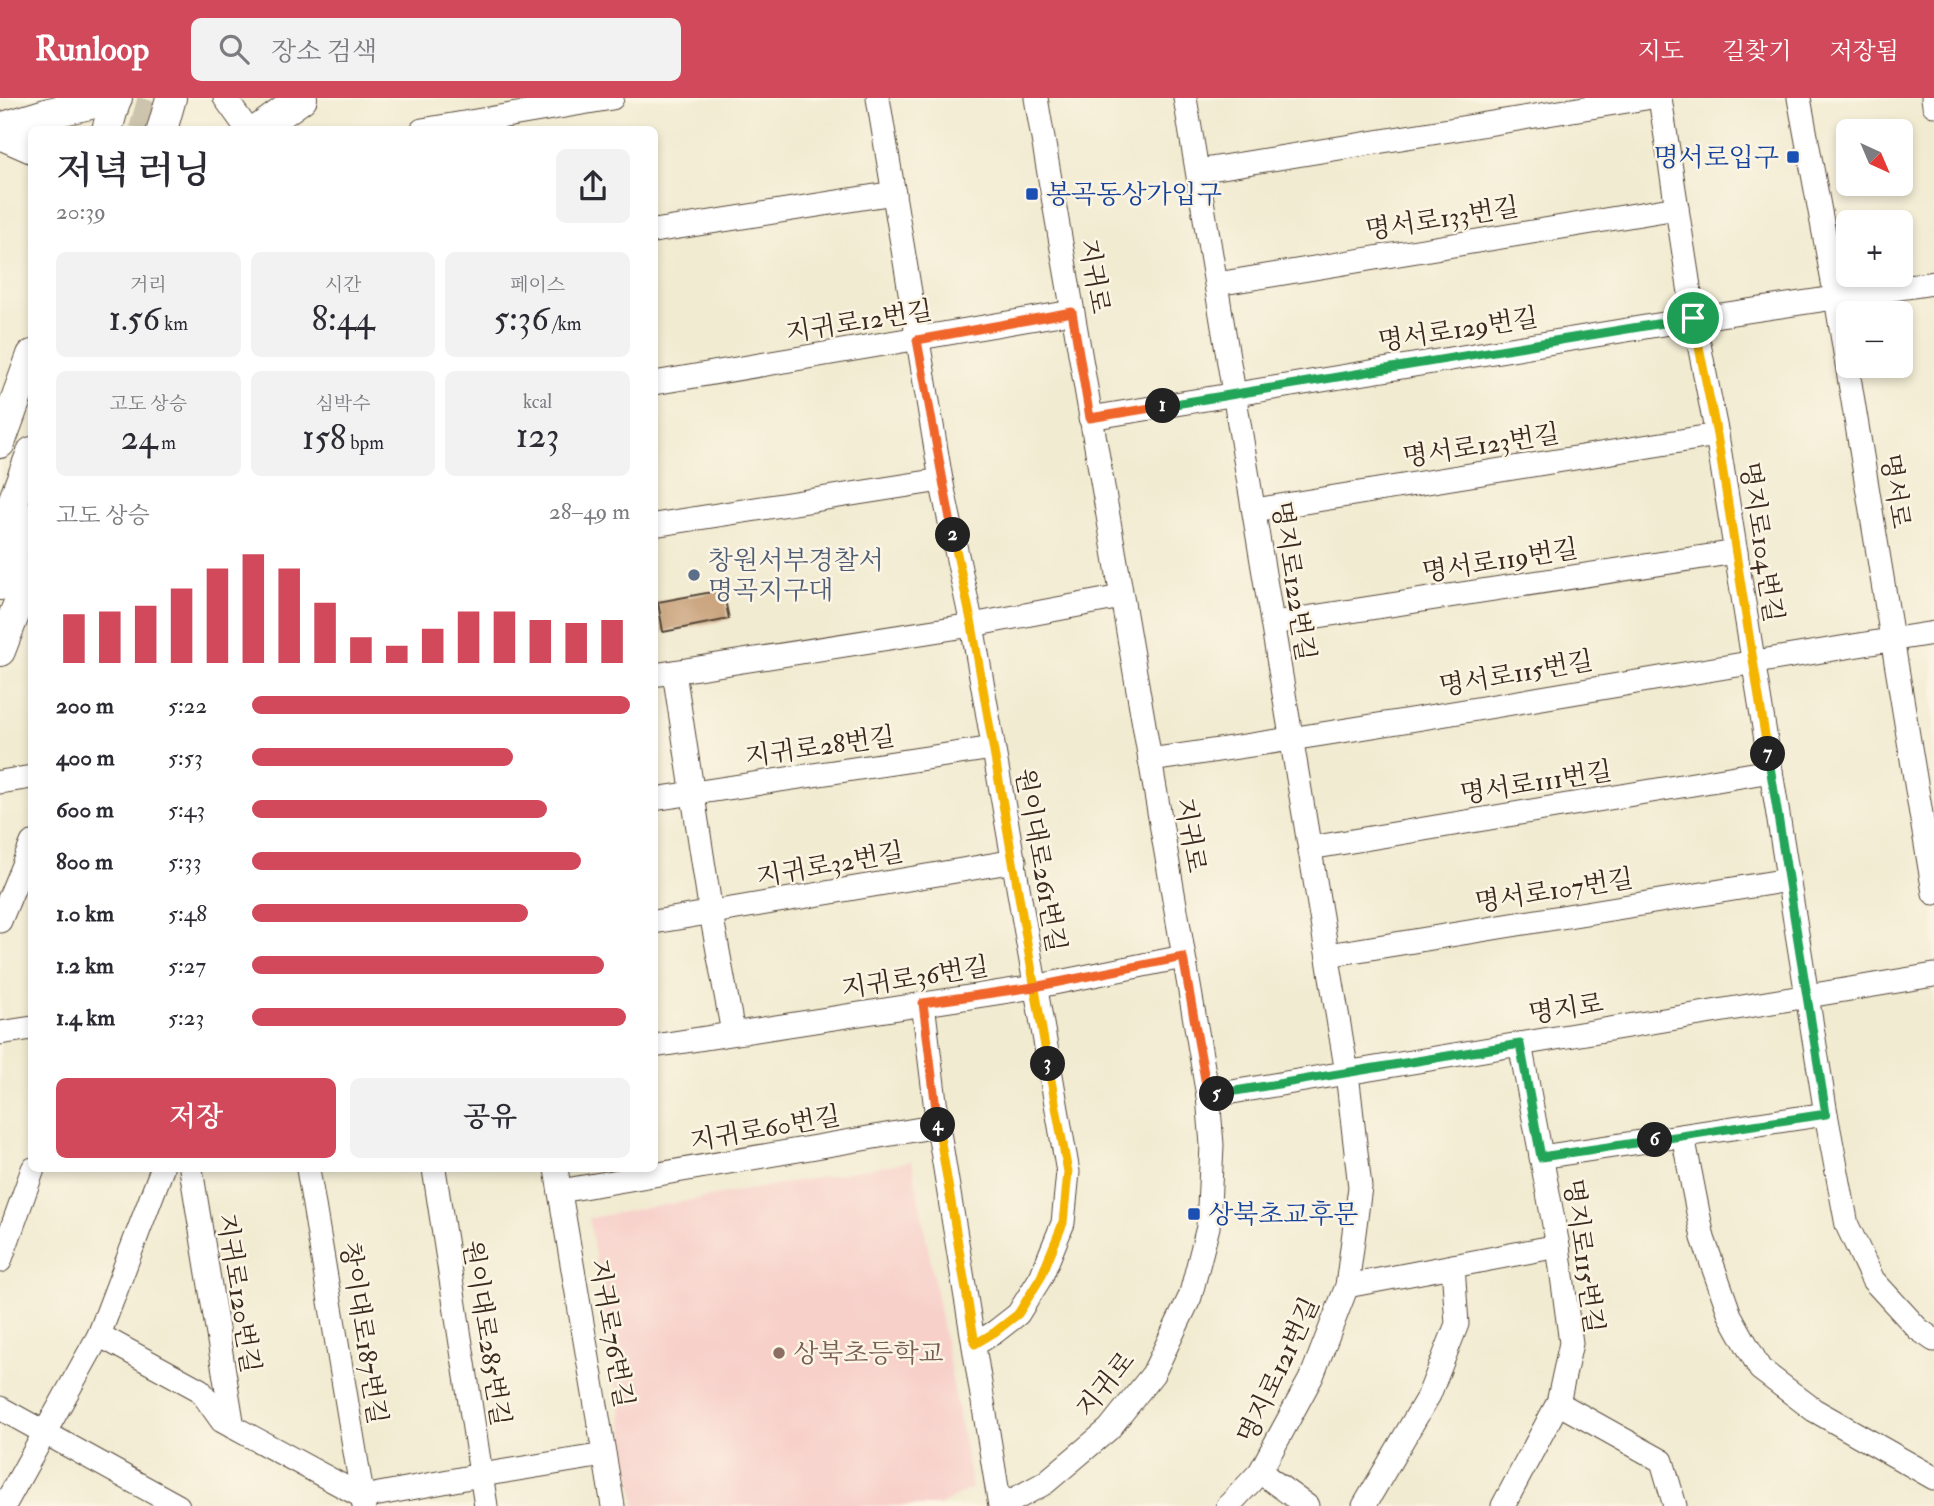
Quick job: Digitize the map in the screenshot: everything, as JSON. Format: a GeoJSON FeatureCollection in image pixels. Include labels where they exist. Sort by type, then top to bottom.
{"type":"FeatureCollection","features":[{"type":"Feature","properties":{"kind":"main road"},"geometry":{"type":"LineString","coordinates":[[0,122],[23,98]]}},
{"type":"Feature","properties":{"kind":"main road"},"geometry":{"type":"LineString","coordinates":[[0,128],[49,113],[116,98],[108,126]]}},
{"type":"Feature","properties":{"kind":"main road"},"geometry":{"type":"LineString","coordinates":[[163,126],[171,98]]}},
{"type":"Feature","properties":{"kind":"main road"},"geometry":{"type":"LineString","coordinates":[[264,126],[302,98]]}},
{"type":"Feature","properties":{"kind":"main road"},"geometry":{"type":"LineString","coordinates":[[0,134],[28,146]]}},
{"type":"Feature","properties":{"kind":"main road"},"geometry":{"type":"LineString","coordinates":[[0,443],[28,370]]}},
{"type":"Feature","properties":{"kind":"main road"},"geometry":{"type":"LineString","coordinates":[[0,536],[28,462]]}},
{"type":"Feature","properties":{"kind":"main road"},"geometry":{"type":"LineString","coordinates":[[0,585],[28,513]]}},
{"type":"Feature","properties":{"kind":"main road"},"geometry":{"type":"LineString","coordinates":[[0,651],[28,579]]}},
{"type":"Feature","properties":{"kind":"street"},"geometry":{"type":"LineString","coordinates":[[225,98],[245,126]]}},
{"type":"Feature","properties":{"kind":"street"},"geometry":{"type":"LineString","coordinates":[[446,126],[612,98]]}},
{"type":"Feature","properties":{"kind":"street","name":"원이대로261번길"},"geometry":{"type":"LineString","coordinates":[[878,98],[941,481],[972,625],[1068,1172],[1063,1223],[1041,1277],[1018,1314],[975,1344]]}},
{"type":"Feature","properties":{"kind":"street","name":"지귀로"},"geometry":{"type":"LineString","coordinates":[[1001,1506],[1045,1483],[1109,1429],[1153,1374],[1190,1297],[1208,1227],[1212,1145],[1208,1096],[1035,98]]}},
{"type":"Feature","properties":{"kind":"street","name":"명지로122번길"},"geometry":{"type":"LineString","coordinates":[[1185,98],[1347,1073]]}},
{"type":"Feature","properties":{"kind":"street"},"geometry":{"type":"LineString","coordinates":[[1198,171],[1646,98]]}},
{"type":"Feature","properties":{"kind":"street","name":"명지로104번길"},"geometry":{"type":"LineString","coordinates":[[1660,98],[1693,318],[1717,435],[1826,1114],[1847,1224],[1873,1280],[1918,1329],[1934,1339]]}},
{"type":"Feature","properties":{"kind":"street","name":"명서로"},"geometry":{"type":"LineString","coordinates":[[1799,98],[1836,298],[1934,893]]}},
{"type":"Feature","properties":{"kind":"street"},"geometry":{"type":"LineString","coordinates":[[1933,98],[1934,105]]}},
{"type":"Feature","properties":{"kind":"street"},"geometry":{"type":"LineString","coordinates":[[658,230],[894,193]]}},
{"type":"Feature","properties":{"kind":"street","name":"명서로133번길"},"geometry":{"type":"LineString","coordinates":[[1217,285],[1676,208]]}},
{"type":"Feature","properties":{"kind":"street","name":"명서로129번길"},"geometry":{"type":"LineString","coordinates":[[1090,418],[1693,318],[1934,283]]}},
{"type":"Feature","properties":{"kind":"street","name":"지귀로12번길"},"geometry":{"type":"LineString","coordinates":[[658,382],[1072,312]]}},
{"type":"Feature","properties":{"kind":"street","name":"명서로123번길"},"geometry":{"type":"LineString","coordinates":[[1255,509],[1717,435]]}},
{"type":"Feature","properties":{"kind":"street"},"geometry":{"type":"LineString","coordinates":[[658,524],[941,481]]}},
{"type":"Feature","properties":{"kind":"street","name":"명서로119번길"},"geometry":{"type":"LineString","coordinates":[[1273,624],[1736,552]]}},
{"type":"Feature","properties":{"kind":"street"},"geometry":{"type":"LineString","coordinates":[[733,1033],[693,793],[664,673],[972,625],[1121,597]]}},
{"type":"Feature","properties":{"kind":"street","name":"명서로115번길"},"geometry":{"type":"LineString","coordinates":[[1150,760],[1292,740],[1753,661],[1934,633]]}},
{"type":"Feature","properties":{"kind":"street","name":"지귀로28번길"},"geometry":{"type":"LineString","coordinates":[[658,798],[993,748]]}},
{"type":"Feature","properties":{"kind":"street","name":"명서로111번길"},"geometry":{"type":"LineString","coordinates":[[1310,848],[1771,771]]}},
{"type":"Feature","properties":{"kind":"street"},"geometry":{"type":"LineString","coordinates":[[0,782],[28,778]]}},
{"type":"Feature","properties":{"kind":"street"},"geometry":{"type":"LineString","coordinates":[[4,912],[28,853]]}},
{"type":"Feature","properties":{"kind":"street","name":"지귀로32번길"},"geometry":{"type":"LineString","coordinates":[[658,921],[1015,862]]}},
{"type":"Feature","properties":{"kind":"street","name":"명서로107번길"},"geometry":{"type":"LineString","coordinates":[[1328,955],[1788,880]]}},
{"type":"Feature","properties":{"kind":"street"},"geometry":{"type":"LineString","coordinates":[[4,912],[28,902]]}},
{"type":"Feature","properties":{"kind":"street","name":"지귀로36번길"},"geometry":{"type":"LineString","coordinates":[[658,1045],[1034,987],[1183,957]]}},
{"type":"Feature","properties":{"kind":"street","name":"명지로"},"geometry":{"type":"LineString","coordinates":[[1208,1096],[1934,975]]}},
{"type":"Feature","properties":{"kind":"street"},"geometry":{"type":"LineString","coordinates":[[923,1003],[938,1126],[1001,1506]]}},
{"type":"Feature","properties":{"kind":"street"},"geometry":{"type":"LineString","coordinates":[[0,1033],[28,1029]]}},
{"type":"Feature","properties":{"kind":"street","name":"명지로115번길"},"geometry":{"type":"LineString","coordinates":[[1504,1506],[1558,1403],[1571,1343],[1558,1245],[1520,1044]]}},
{"type":"Feature","properties":{"kind":"street","name":"명지로121번길"},"geometry":{"type":"LineString","coordinates":[[1227,1506],[1260,1472],[1312,1376],[1347,1286],[1360,1187],[1347,1073]]}},
{"type":"Feature","properties":{"kind":"street"},"geometry":{"type":"LineString","coordinates":[[1541,1157],[1826,1114]]}},
{"type":"Feature","properties":{"kind":"street","name":"지귀로60번길"},"geometry":{"type":"LineString","coordinates":[[658,1166],[938,1126]]}},
{"type":"Feature","properties":{"kind":"street"},"geometry":{"type":"LineString","coordinates":[[1683,1136],[1703,1238],[1730,1315],[1760,1369],[1814,1410],[1934,1478]]}},
{"type":"Feature","properties":{"kind":"street"},"geometry":{"type":"LineString","coordinates":[[0,1261],[32,1172]]}},
{"type":"Feature","properties":{"kind":"street"},"geometry":{"type":"LineString","coordinates":[[4,1506],[99,1335],[161,1172]]}},
{"type":"Feature","properties":{"kind":"street","name":"지귀로120번길"},"geometry":{"type":"LineString","coordinates":[[191,1172],[233,1427]]}},
{"type":"Feature","properties":{"kind":"street","name":"창이대로187번길"},"geometry":{"type":"LineString","coordinates":[[309,1172],[364,1502]]}},
{"type":"Feature","properties":{"kind":"street","name":"원이대로285번길"},"geometry":{"type":"LineString","coordinates":[[434,1172],[486,1506]]}},
{"type":"Feature","properties":{"kind":"street","name":"지귀로60번길"},"geometry":{"type":"LineString","coordinates":[[558,1180],[614,1172]]}},
{"type":"Feature","properties":{"kind":"street","name":"지귀로76번길"},"geometry":{"type":"LineString","coordinates":[[558,1180],[613,1506]]}},
{"type":"Feature","properties":{"kind":"street","name":"명지로121번길"},"geometry":{"type":"LineString","coordinates":[[1347,1286],[1558,1245]]}},
{"type":"Feature","properties":{"kind":"street"},"geometry":{"type":"LineString","coordinates":[[1363,1506],[1429,1395],[1457,1324],[1453,1266]]}},
{"type":"Feature","properties":{"kind":"street","name":"지귀로120번길"},"geometry":{"type":"LineString","coordinates":[[99,1335],[200,1390],[222,1421],[364,1502]]}},
{"type":"Feature","properties":{"kind":"street"},"geometry":{"type":"LineString","coordinates":[[1558,1403],[1662,1461],[1675,1506]]}},
{"type":"Feature","properties":{"kind":"street"},"geometry":{"type":"LineString","coordinates":[[0,1408],[178,1506]]}},
{"type":"Feature","properties":{"kind":"street"},"geometry":{"type":"LineString","coordinates":[[364,1502],[481,1475],[604,1455]]}},
{"type":"Feature","properties":{"kind":"street"},"geometry":{"type":"LineString","coordinates":[[1260,1472],[1307,1506]]}},
{"type":"Feature","properties":{"kind":"shaded area","name":"상북초등학교"},"geometry":{"type":"Polygon","coordinates":[[[912,1161],[972,1488],[939,1506],[636,1506],[589,1218],[912,1161]]]}},
{"type":"Feature","properties":{"kind":"building"},"geometry":{"type":"Polygon","coordinates":[[[723,590],[729,619],[663,632],[658,602],[723,590]]]}},
{"type":"Feature","properties":{"kind":"tunnel"},"geometry":{"type":"LineString","coordinates":[[145,126],[153,98]]}},
{"type":"Feature","properties":{"kind":"place","name":"명서로입구"},"geometry":{"type":"Point","coordinates":[1793,157]}},
{"type":"Feature","properties":{"kind":"place","name":"봉곡동상가입구"},"geometry":{"type":"Point","coordinates":[1032,194]}},
{"type":"Feature","properties":{"kind":"place","name":"창원서부경찰서 명곡지구대"},"geometry":{"type":"Point","coordinates":[694,575]}},
{"type":"Feature","properties":{"kind":"place","name":"상북초교후문"},"geometry":{"type":"Point","coordinates":[1194,1214]}},
{"type":"Feature","properties":{"kind":"place","name":"상북초등학교"},"geometry":{"type":"Point","coordinates":[779,1353]}},
{"type":"Feature","properties":{"kind":"route"},"geometry":{"type":"LineString","coordinates":[[1693,318],[1090,418],[1072,312],[917,340],[941,481],[972,625],[1015,862],[1034,987],[1068,1172],[1063,1223],[1041,1277],[1018,1314],[975,1344],[938,1126],[923,1003],[1034,987],[1183,957],[1208,1096],[1520,1044],[1541,1157],[1826,1114],[1717,435],[1693,318]]}}]}
